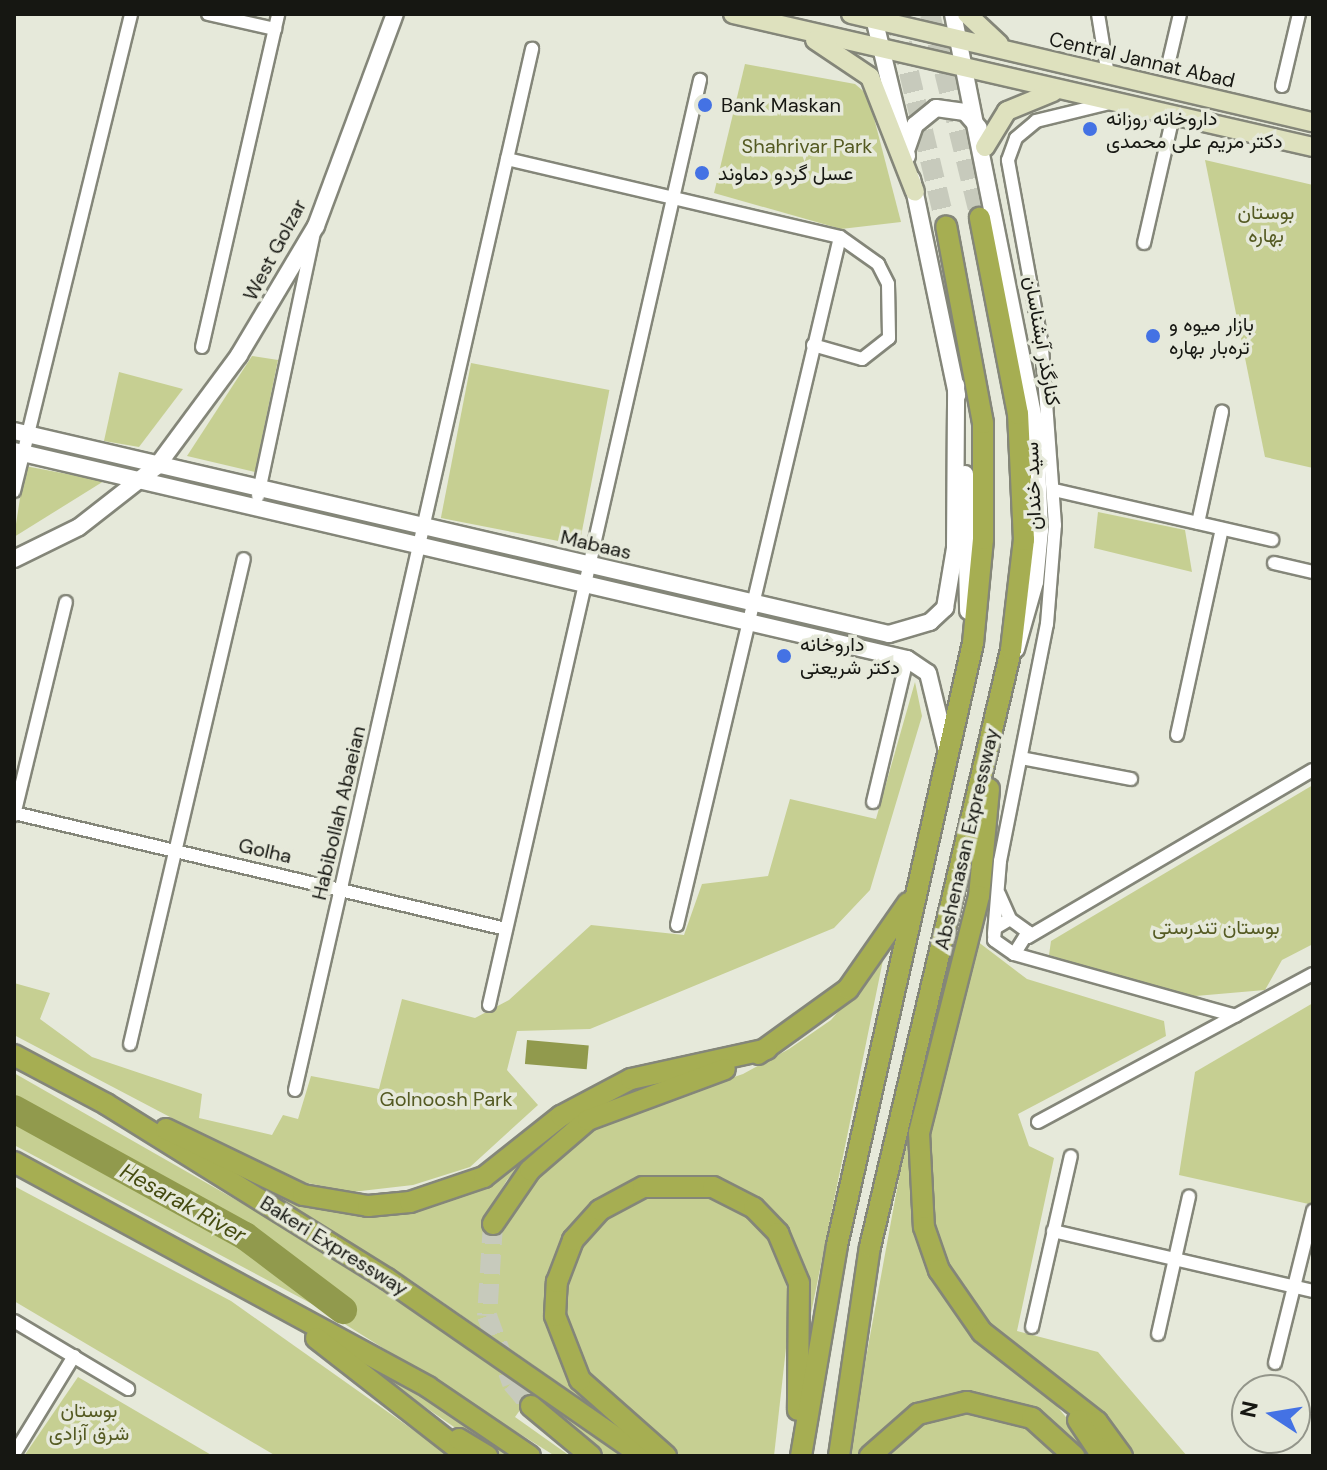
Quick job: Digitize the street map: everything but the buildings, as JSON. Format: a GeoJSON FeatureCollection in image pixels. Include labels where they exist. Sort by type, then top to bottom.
{"type":"FeatureCollection","features":[{"type":"Feature","properties":{"kind":"highway","name":"Abshenasan Expressway"},"geometry":{"type":"LineString","coordinates":[[839,1456],[870,1247],[1005,675],[1025,479],[980,218]]}},
{"type":"Feature","properties":{"kind":"highway","name":"Abshenasan Expressway"},"geometry":{"type":"LineString","coordinates":[[799,1456],[912,897],[967,670],[986,482],[975,361],[946,226]]}},
{"type":"Feature","properties":{"kind":"highway"},"geometry":{"type":"LineString","coordinates":[[990,745],[979,896],[922,1120],[916,1173],[939,1270],[982,1332],[1035,1377],[1084,1425],[1102,1456]]}},
{"type":"Feature","properties":{"kind":"highway"},"geometry":{"type":"LineString","coordinates":[[493,1224],[530,1170],[588,1120],[767,1049],[848,989],[912,897]]}},
{"type":"Feature","properties":{"kind":"highway"},"geometry":{"type":"LineString","coordinates":[[106,1104],[303,1195],[389,1205],[484,1177],[561,1116],[631,1079],[767,1049]]}},
{"type":"Feature","properties":{"kind":"highway","name":"Bakeri Expressway"},"geometry":{"type":"LineString","coordinates":[[14,1055],[106,1104],[444,1316],[643,1456]]}},
{"type":"Feature","properties":{"kind":"highway"},"geometry":{"type":"LineString","coordinates":[[14,1162],[428,1387],[530,1456]]}},
{"type":"Feature","properties":{"kind":"highway"},"geometry":{"type":"LineString","coordinates":[[666,1456],[580,1380],[562,1349],[555,1299],[566,1254],[590,1218],[621,1196],[673,1182],[735,1196],[762,1215],[790,1253],[801,1301],[799,1456]]}},
{"type":"Feature","properties":{"kind":"highway"},"geometry":{"type":"LineString","coordinates":[[274,1305],[467,1456]]}},
{"type":"Feature","properties":{"kind":"highway"},"geometry":{"type":"LineString","coordinates":[[1035,1377],[1097,1422],[1122,1456]]}},
{"type":"Feature","properties":{"kind":"highway"},"geometry":{"type":"LineString","coordinates":[[391,1397],[487,1456]]}},
{"type":"Feature","properties":{"kind":"highway"},"geometry":{"type":"LineString","coordinates":[[870,1456],[918,1414],[967,1402],[1032,1418],[1074,1456]]}},
{"type":"Feature","properties":{"kind":"highway"},"geometry":{"type":"LineString","coordinates":[[531,1406],[591,1456]]}},
{"type":"Feature","properties":{"kind":"main road"},"geometry":{"type":"LineString","coordinates":[[733,14],[1313,147]]}},
{"type":"Feature","properties":{"kind":"main road","name":"Central Jannat Abad"},"geometry":{"type":"LineString","coordinates":[[851,14],[1313,122]]}},
{"type":"Feature","properties":{"kind":"main road"},"geometry":{"type":"LineString","coordinates":[[967,14],[988,39],[1063,65]]}},
{"type":"Feature","properties":{"kind":"main road"},"geometry":{"type":"LineString","coordinates":[[768,22],[833,48],[870,77],[915,192]]}},
{"type":"Feature","properties":{"kind":"main road"},"geometry":{"type":"LineString","coordinates":[[983,140],[1021,100],[1060,91]]}},
{"type":"Feature","properties":{"kind":"street"},"geometry":{"type":"LineString","coordinates":[[14,491],[22,433],[131,14]]}},
{"type":"Feature","properties":{"kind":"street"},"geometry":{"type":"LineString","coordinates":[[208,14],[275,29]]}},
{"type":"Feature","properties":{"kind":"street"},"geometry":{"type":"LineString","coordinates":[[202,347],[278,14]]}},
{"type":"Feature","properties":{"kind":"street","name":"West Golzar"},"geometry":{"type":"LineString","coordinates":[[14,559],[79,527],[157,466],[239,355],[316,226],[385,22],[395,14]]}},
{"type":"Feature","properties":{"kind":"street","name":"کنارگذر آبشناسان"},"geometry":{"type":"LineString","coordinates":[[953,14],[983,140],[1029,369],[1039,477],[1035,582],[1005,675]]}},
{"type":"Feature","properties":{"kind":"street"},"geometry":{"type":"LineString","coordinates":[[1098,14],[1108,75]]}},
{"type":"Feature","properties":{"kind":"street"},"geometry":{"type":"LineString","coordinates":[[1169,61],[1180,14]]}},
{"type":"Feature","properties":{"kind":"street"},"geometry":{"type":"LineString","coordinates":[[1282,86],[1299,14]]}},
{"type":"Feature","properties":{"kind":"street"},"geometry":{"type":"LineString","coordinates":[[874,17],[956,385],[965,470],[967,670]]}},
{"type":"Feature","properties":{"kind":"street","name":"Habibollah Abaeian"},"geometry":{"type":"LineString","coordinates":[[295,1090],[422,545],[532,49]]}},
{"type":"Feature","properties":{"kind":"street"},"geometry":{"type":"LineString","coordinates":[[489,1005],[700,80]]}},
{"type":"Feature","properties":{"kind":"street","name":"سید خندان"},"geometry":{"type":"LineString","coordinates":[[994,934],[997,889],[1052,590],[1054,490],[1042,346],[1008,160],[1016,138],[1036,121],[1112,103]]}},
{"type":"Feature","properties":{"kind":"street"},"geometry":{"type":"LineString","coordinates":[[906,151],[915,125],[936,108],[965,112],[983,140]]}},
{"type":"Feature","properties":{"kind":"street"},"geometry":{"type":"LineString","coordinates":[[1144,243],[1173,116]]}},
{"type":"Feature","properties":{"kind":"street"},"geometry":{"type":"LineString","coordinates":[[507,159],[840,237],[883,274],[889,338],[862,359],[813,345]]}},
{"type":"Feature","properties":{"kind":"street"},"geometry":{"type":"LineString","coordinates":[[255,506],[316,226]]}},
{"type":"Feature","properties":{"kind":"street"},"geometry":{"type":"LineString","coordinates":[[677,925],[749,601],[840,237]]}},
{"type":"Feature","properties":{"kind":"street","name":"Mabaas"},"geometry":{"type":"LineString","coordinates":[[22,433],[889,634],[930,622],[945,608],[955,548],[956,385]]}},
{"type":"Feature","properties":{"kind":"street"},"geometry":{"type":"LineString","coordinates":[[1198,523],[1222,412]]}},
{"type":"Feature","properties":{"kind":"street","name":"Mabaas"},"geometry":{"type":"LineString","coordinates":[[18,452],[907,659]]}},
{"type":"Feature","properties":{"kind":"street"},"geometry":{"type":"LineString","coordinates":[[1054,490],[1272,540]]}},
{"type":"Feature","properties":{"kind":"street"},"geometry":{"type":"LineString","coordinates":[[1177,735],[1222,529]]}},
{"type":"Feature","properties":{"kind":"street"},"geometry":{"type":"LineString","coordinates":[[130,1044],[244,559]]}},
{"type":"Feature","properties":{"kind":"street"},"geometry":{"type":"LineString","coordinates":[[1274,563],[1313,572]]}},
{"type":"Feature","properties":{"kind":"street"},"geometry":{"type":"LineString","coordinates":[[14,814],[66,602]]}},
{"type":"Feature","properties":{"kind":"street"},"geometry":{"type":"LineString","coordinates":[[873,802],[907,659],[928,673],[947,752]]}},
{"type":"Feature","properties":{"kind":"street"},"geometry":{"type":"LineString","coordinates":[[1021,758],[1131,779]]}},
{"type":"Feature","properties":{"kind":"street"},"geometry":{"type":"LineString","coordinates":[[1014,954],[1044,922],[1313,770]]}},
{"type":"Feature","properties":{"kind":"street","name":"Golha"},"geometry":{"type":"LineString","coordinates":[[14,814],[506,929]]}},
{"type":"Feature","properties":{"kind":"street"},"geometry":{"type":"LineString","coordinates":[[997,889],[1040,962]]}},
{"type":"Feature","properties":{"kind":"street"},"geometry":{"type":"LineString","coordinates":[[1044,922],[1015,921],[994,934],[999,949],[1236,1016]]}},
{"type":"Feature","properties":{"kind":"street"},"geometry":{"type":"LineString","coordinates":[[1038,1122],[1313,974]]}},
{"type":"Feature","properties":{"kind":"street"},"geometry":{"type":"LineString","coordinates":[[1032,1327],[1071,1156]]}},
{"type":"Feature","properties":{"kind":"street"},"geometry":{"type":"LineString","coordinates":[[1158,1334],[1189,1196]]}},
{"type":"Feature","properties":{"kind":"street"},"geometry":{"type":"LineString","coordinates":[[1275,1363],[1313,1211]]}},
{"type":"Feature","properties":{"kind":"street"},"geometry":{"type":"LineString","coordinates":[[1053,1231],[1313,1291]]}},
{"type":"Feature","properties":{"kind":"street"},"geometry":{"type":"LineString","coordinates":[[14,1321],[128,1389]]}},
{"type":"Feature","properties":{"kind":"street"},"geometry":{"type":"LineString","coordinates":[[14,1454],[74,1356]]}},
{"type":"Feature","properties":{"kind":"green space","name":"Shahrivar Park"},"geometry":{"type":"Polygon","coordinates":[[[745,64],[855,84],[868,95],[901,222],[841,229],[714,193],[745,64]]]}},
{"type":"Feature","properties":{"kind":"green space","name":"بوستان بهاره"},"geometry":{"type":"Polygon","coordinates":[[[1205,160],[1313,185],[1313,468],[1265,457],[1205,160]]]}},
{"type":"Feature","properties":{"kind":"green space"},"geometry":{"type":"Polygon","coordinates":[[[252,356],[278,360],[255,472],[187,456],[252,356]]]}},
{"type":"Feature","properties":{"kind":"green space"},"geometry":{"type":"Polygon","coordinates":[[[471,363],[609,390],[579,545],[441,518],[471,363]]]}},
{"type":"Feature","properties":{"kind":"green space"},"geometry":{"type":"Polygon","coordinates":[[[119,372],[183,389],[139,447],[104,441],[119,372]]]}},
{"type":"Feature","properties":{"kind":"green space"},"geometry":{"type":"Polygon","coordinates":[[[25,466],[104,481],[14,537],[25,466]]]}},
{"type":"Feature","properties":{"kind":"green space"},"geometry":{"type":"Polygon","coordinates":[[[1098,512],[1185,530],[1192,572],[1094,548],[1098,512]]]}},
{"type":"Feature","properties":{"kind":"green space","name":"Golnoosh Park"},"geometry":{"type":"Polygon","coordinates":[[[915,682],[922,716],[870,890],[834,928],[590,1029],[517,1031],[507,1070],[538,1105],[470,1167],[413,1185],[352,1192],[288,1179],[14,1035],[14,983],[50,993],[40,1019],[92,1057],[202,1094],[199,1118],[272,1135],[283,1115],[298,1119],[311,1076],[379,1089],[402,999],[475,1018],[509,1000],[591,925],[684,935],[702,884],[768,876],[790,799],[876,819],[915,682]]]}},
{"type":"Feature","properties":{"kind":"green space","name":"بوستان تندرستی"},"geometry":{"type":"Polygon","coordinates":[[[1313,785],[1313,944],[1282,960],[1265,990],[1184,997],[1049,955],[1051,941],[1313,785]]]}},
{"type":"Feature","properties":{"kind":"green space"},"geometry":{"type":"Polygon","coordinates":[[[973,938],[1027,979],[1164,1021],[1166,1036],[1018,1114],[1029,1146],[1054,1158],[1017,1331],[1098,1352],[1187,1456],[1132,1456],[1116,1433],[988,1329],[949,1274],[928,1213],[925,1145],[973,938]]]}},
{"type":"Feature","properties":{"kind":"green space"},"geometry":{"type":"Polygon","coordinates":[[[883,960],[807,1333],[800,1261],[706,1179],[658,1177],[591,1209],[551,1333],[565,1370],[655,1450],[411,1280],[201,1149],[265,1186],[422,1206],[628,1086],[662,1083],[606,1102],[545,1144],[507,1180],[482,1223],[503,1232],[535,1178],[593,1125],[743,1074],[789,1049],[831,1020],[883,960]]]}},
{"type":"Feature","properties":{"kind":"green space"},"geometry":{"type":"Polygon","coordinates":[[[1313,1003],[1313,1205],[1179,1175],[1195,1072],[1313,1003]]]}},
{"type":"Feature","properties":{"kind":"green space"},"geometry":{"type":"Polygon","coordinates":[[[14,1073],[266,1217],[476,1351],[621,1456],[606,1456],[531,1395],[515,1417],[570,1456],[555,1456],[316,1306],[14,1145],[14,1073]]]}},
{"type":"Feature","properties":{"kind":"green space"},"geometry":{"type":"Polygon","coordinates":[[[910,1118],[910,1171],[925,1246],[1098,1456],[1082,1456],[1033,1410],[972,1395],[901,1416],[864,1456],[848,1456],[910,1118]]]}},
{"type":"Feature","properties":{"kind":"green space"},"geometry":{"type":"Polygon","coordinates":[[[14,1186],[231,1301],[450,1456],[276,1456],[14,1301],[14,1186]]]}},
{"type":"Feature","properties":{"kind":"green space"},"geometry":{"type":"Polygon","coordinates":[[[665,1188],[733,1201],[773,1236],[791,1303],[774,1456],[678,1456],[627,1420],[584,1377],[563,1327],[568,1263],[604,1213],[665,1188]]]}},
{"type":"Feature","properties":{"kind":"green space"},"geometry":{"type":"Polygon","coordinates":[[[315,1331],[423,1398],[512,1456],[496,1456],[315,1331]]]}},
{"type":"Feature","properties":{"kind":"green space","name":"بوستان شرق آزادی"},"geometry":{"type":"Polygon","coordinates":[[[78,1377],[213,1456],[24,1456],[78,1377]]]}},
{"type":"Feature","properties":{"kind":"green space"},"geometry":{"type":"Polygon","coordinates":[[[959,1408],[1013,1416],[1067,1456],[876,1456],[904,1429],[959,1408]]]}},
{"type":"Feature","properties":{"kind":"shaded area"},"geometry":{"type":"Polygon","coordinates":[[[527,1040],[589,1045],[587,1069],[525,1064],[527,1040]]]}},
{"type":"Feature","properties":{"kind":"waterway","name":"Hesarak River"},"geometry":{"type":"LineString","coordinates":[[14,1109],[245,1236],[343,1310]]}},
{"type":"Feature","properties":{"kind":"tunnel"},"geometry":{"type":"LineString","coordinates":[[895,14],[946,226]]}},
{"type":"Feature","properties":{"kind":"tunnel"},"geometry":{"type":"LineString","coordinates":[[930,14],[980,218]]}},
{"type":"Feature","properties":{"kind":"tunnel"},"geometry":{"type":"LineString","coordinates":[[493,1224],[487,1316],[512,1383],[531,1406]]}},
{"type":"Feature","properties":{"kind":"place","name":"Bank Maskan"},"geometry":{"type":"Point","coordinates":[705,105]}},
{"type":"Feature","properties":{"kind":"place","name":"داروخانه روزانه دکتر مریم علی محمدی"},"geometry":{"type":"Point","coordinates":[1090,129]}},
{"type":"Feature","properties":{"kind":"place","name":"عسل گردو دماوند"},"geometry":{"type":"Point","coordinates":[702,173]}},
{"type":"Feature","properties":{"kind":"place","name":"بازار میوه و تره‌بار بهاره"},"geometry":{"type":"Point","coordinates":[1153,336]}},
{"type":"Feature","properties":{"kind":"place","name":"داروخانه دکتر شریعتی"},"geometry":{"type":"Point","coordinates":[784,656]}}]}
